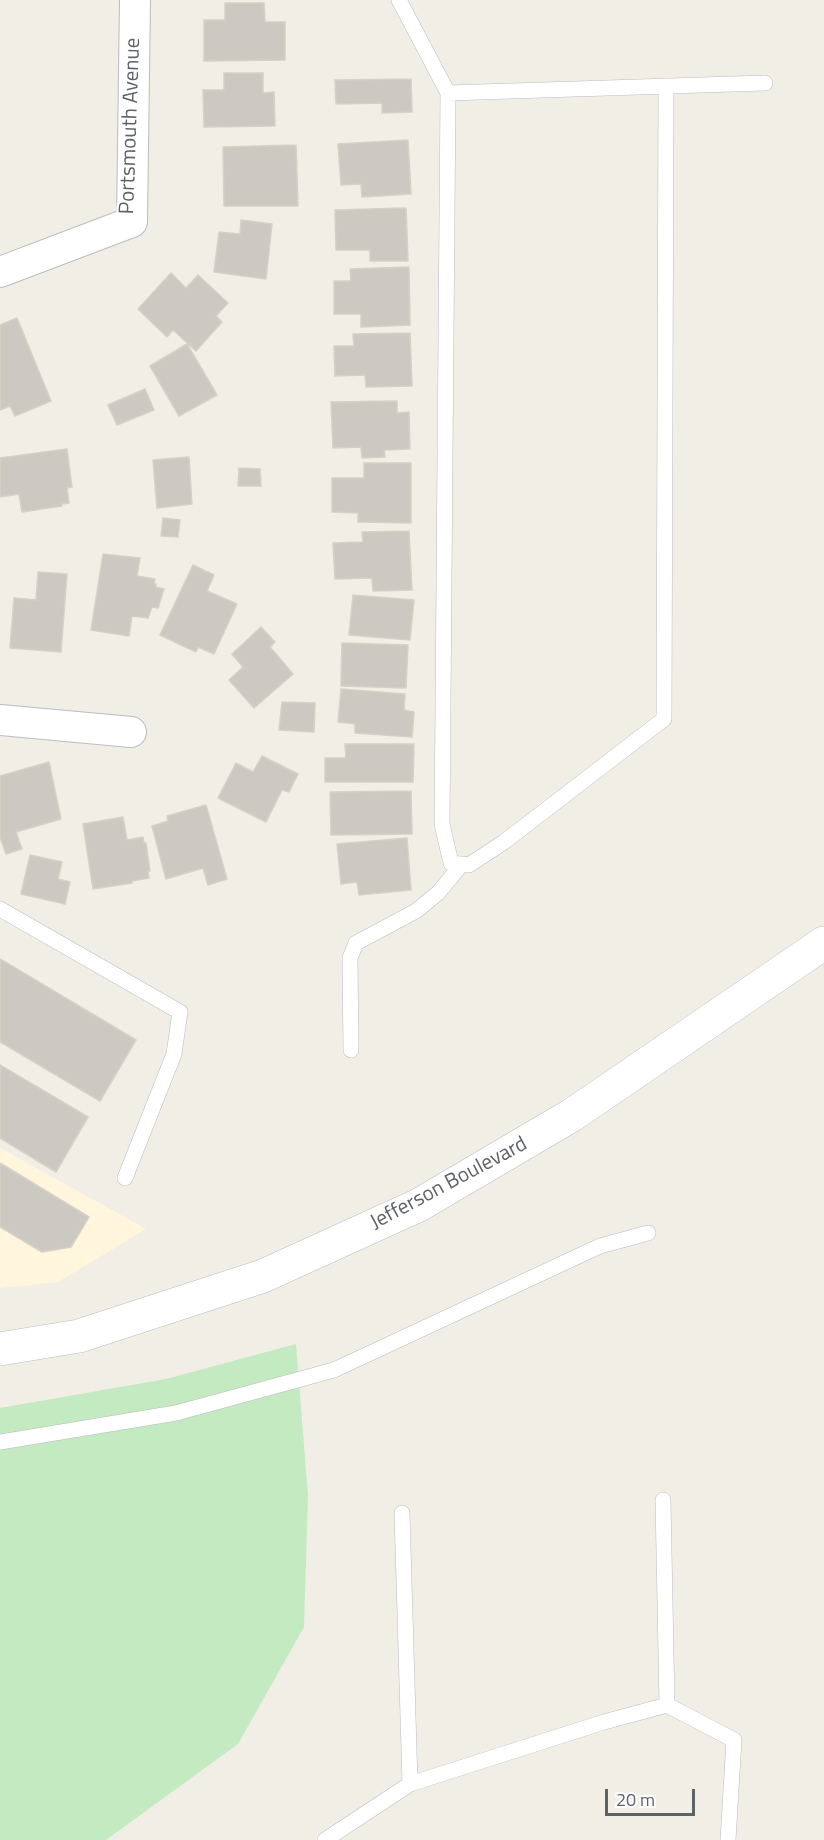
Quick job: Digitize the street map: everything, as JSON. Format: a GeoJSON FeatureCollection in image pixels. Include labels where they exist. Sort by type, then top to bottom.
{"type":"FeatureCollection","features":[{"type":"Feature","properties":{"kind":"main road","name":"Jefferson Boulevard"},"geometry":{"type":"LineString","coordinates":[[0,1349],[79,1336],[263,1276],[420,1205],[572,1115],[824,943]]}},
{"type":"Feature","properties":{"kind":"street","name":"Portsmouth Avenue"},"geometry":{"type":"LineString","coordinates":[[0,272],[132,222],[135,0]]}},
{"type":"Feature","properties":{"kind":"street"},"geometry":{"type":"LineString","coordinates":[[0,720],[131,732]]}},
{"type":"Feature","properties":{"kind":"lane"},"geometry":{"type":"LineString","coordinates":[[399,0],[448,93],[442,824],[451,863],[469,865],[504,842],[664,719],[666,86]]}},
{"type":"Feature","properties":{"kind":"lane"},"geometry":{"type":"LineString","coordinates":[[448,93],[765,83]]}},
{"type":"Feature","properties":{"kind":"lane"},"geometry":{"type":"LineString","coordinates":[[351,1050],[350,958],[356,943],[417,911],[438,893],[462,864]]}},
{"type":"Feature","properties":{"kind":"lane"},"geometry":{"type":"LineString","coordinates":[[0,909],[180,1012],[174,1054],[125,1178]]}},
{"type":"Feature","properties":{"kind":"lane"},"geometry":{"type":"LineString","coordinates":[[0,1442],[177,1413],[334,1370],[600,1246],[648,1233]]}},
{"type":"Feature","properties":{"kind":"lane"},"geometry":{"type":"LineString","coordinates":[[663,1500],[667,1705]]}},
{"type":"Feature","properties":{"kind":"lane"},"geometry":{"type":"LineString","coordinates":[[402,1513],[410,1784]]}},
{"type":"Feature","properties":{"kind":"lane"},"geometry":{"type":"LineString","coordinates":[[325,1840],[410,1784],[604,1722],[667,1705],[734,1740],[728,1840]]}},
{"type":"Feature","properties":{"kind":"shaded area"},"geometry":{"type":"Polygon","coordinates":[[[0,1148],[146,1229],[58,1282],[0,1288],[0,1148]]]}},
{"type":"Feature","properties":{"kind":"green space"},"geometry":{"type":"Polygon","coordinates":[[[296,1344],[308,1496],[304,1627],[238,1744],[106,1840],[0,1840],[0,1408],[166,1379],[296,1344]]]}},
{"type":"Feature","properties":{"kind":"building"},"geometry":{"type":"Polygon","coordinates":[[[225,3],[264,3],[265,22],[285,22],[285,60],[204,61],[204,20],[225,20],[225,3]]]}},
{"type":"Feature","properties":{"kind":"building"},"geometry":{"type":"Polygon","coordinates":[[[224,73],[263,73],[263,93],[274,92],[275,126],[204,127],[203,90],[224,90],[224,73]]]}},
{"type":"Feature","properties":{"kind":"building"},"geometry":{"type":"Polygon","coordinates":[[[411,79],[412,112],[382,113],[382,103],[336,104],[335,80],[411,79]]]}},
{"type":"Feature","properties":{"kind":"building"},"geometry":{"type":"Polygon","coordinates":[[[408,140],[411,194],[362,197],[361,184],[341,185],[338,144],[408,140]]]}},
{"type":"Feature","properties":{"kind":"building"},"geometry":{"type":"Polygon","coordinates":[[[296,145],[298,206],[224,206],[223,147],[296,145]]]}},
{"type":"Feature","properties":{"kind":"building"},"geometry":{"type":"Polygon","coordinates":[[[406,208],[408,261],[370,261],[370,250],[336,250],[335,210],[406,208]]]}},
{"type":"Feature","properties":{"kind":"building"},"geometry":{"type":"Polygon","coordinates":[[[241,220],[272,224],[266,279],[214,272],[219,232],[240,234],[241,220]]]}},
{"type":"Feature","properties":{"kind":"building"},"geometry":{"type":"Polygon","coordinates":[[[409,267],[410,325],[361,327],[361,314],[334,314],[334,281],[351,281],[350,269],[409,267]]]}},
{"type":"Feature","properties":{"kind":"building"},"geometry":{"type":"Polygon","coordinates":[[[171,273],[186,288],[198,275],[228,303],[216,316],[222,322],[196,351],[173,330],[167,337],[138,309],[171,273]]]}},
{"type":"Feature","properties":{"kind":"building"},"geometry":{"type":"Polygon","coordinates":[[[17,318],[51,401],[15,416],[10,406],[0,410],[0,325],[17,318]]]}},
{"type":"Feature","properties":{"kind":"building"},"geometry":{"type":"Polygon","coordinates":[[[410,333],[412,386],[366,387],[365,375],[335,376],[334,346],[354,346],[353,334],[410,333]]]}},
{"type":"Feature","properties":{"kind":"building"},"geometry":{"type":"Polygon","coordinates":[[[187,344],[217,395],[179,416],[150,366],[187,344]]]}},
{"type":"Feature","properties":{"kind":"building"},"geometry":{"type":"Polygon","coordinates":[[[145,389],[154,410],[117,425],[108,405],[145,389]]]}},
{"type":"Feature","properties":{"kind":"building"},"geometry":{"type":"Polygon","coordinates":[[[397,401],[397,413],[409,412],[410,449],[384,450],[385,457],[362,458],[361,447],[333,448],[331,402],[397,401]]]}},
{"type":"Feature","properties":{"kind":"building"},"geometry":{"type":"Polygon","coordinates":[[[67,449],[72,487],[67,488],[69,503],[22,512],[19,494],[0,497],[0,458],[67,449]]]}},
{"type":"Feature","properties":{"kind":"building"},"geometry":{"type":"Polygon","coordinates":[[[189,457],[192,504],[157,508],[153,460],[189,457]]]}},
{"type":"Feature","properties":{"kind":"building"},"geometry":{"type":"Polygon","coordinates":[[[364,463],[411,463],[411,523],[358,522],[358,513],[332,512],[332,478],[364,478],[364,463]]]}},
{"type":"Feature","properties":{"kind":"building"},"geometry":{"type":"Polygon","coordinates":[[[239,468],[260,469],[261,486],[238,486],[239,468]]]}},
{"type":"Feature","properties":{"kind":"building"},"geometry":{"type":"Polygon","coordinates":[[[163,518],[180,520],[178,537],[161,536],[163,518]]]}},
{"type":"Feature","properties":{"kind":"building"},"geometry":{"type":"Polygon","coordinates":[[[409,531],[412,590],[373,591],[372,578],[335,579],[333,543],[363,542],[362,532],[409,531]]]}},
{"type":"Feature","properties":{"kind":"building"},"geometry":{"type":"Polygon","coordinates":[[[103,554],[140,558],[137,576],[155,579],[156,587],[164,589],[158,608],[152,607],[148,618],[132,616],[129,636],[91,630],[103,554]]]}},
{"type":"Feature","properties":{"kind":"building"},"geometry":{"type":"Polygon","coordinates":[[[193,565],[214,575],[207,591],[237,604],[214,654],[198,647],[196,652],[160,635],[193,565]]]}},
{"type":"Feature","properties":{"kind":"building"},"geometry":{"type":"Polygon","coordinates":[[[38,572],[67,574],[61,652],[10,648],[14,598],[36,600],[38,572]]]}},
{"type":"Feature","properties":{"kind":"building"},"geometry":{"type":"Polygon","coordinates":[[[353,595],[414,600],[410,640],[349,635],[353,595]]]}},
{"type":"Feature","properties":{"kind":"building"},"geometry":{"type":"Polygon","coordinates":[[[261,627],[275,642],[270,647],[293,674],[254,708],[229,680],[243,667],[232,654],[261,627]]]}},
{"type":"Feature","properties":{"kind":"building"},"geometry":{"type":"Polygon","coordinates":[[[342,643],[408,645],[406,688],[341,686],[342,643]]]}},
{"type":"Feature","properties":{"kind":"building"},"geometry":{"type":"Polygon","coordinates":[[[341,689],[405,694],[404,710],[414,712],[412,737],[355,733],[355,724],[338,722],[341,689]]]}},
{"type":"Feature","properties":{"kind":"building"},"geometry":{"type":"Polygon","coordinates":[[[282,702],[315,703],[314,732],[279,730],[282,702]]]}},
{"type":"Feature","properties":{"kind":"building"},"geometry":{"type":"Polygon","coordinates":[[[345,744],[414,744],[413,782],[325,782],[325,758],[346,758],[345,744]]]}},
{"type":"Feature","properties":{"kind":"building"},"geometry":{"type":"Polygon","coordinates":[[[262,756],[298,774],[289,792],[282,790],[266,822],[218,798],[236,763],[253,772],[262,756]]]}},
{"type":"Feature","properties":{"kind":"building"},"geometry":{"type":"Polygon","coordinates":[[[49,762],[61,819],[16,832],[22,849],[6,854],[0,837],[0,776],[49,762]]]}},
{"type":"Feature","properties":{"kind":"building"},"geometry":{"type":"Polygon","coordinates":[[[411,791],[412,834],[331,835],[330,792],[411,791]]]}},
{"type":"Feature","properties":{"kind":"building"},"geometry":{"type":"Polygon","coordinates":[[[206,805],[227,879],[208,885],[203,868],[166,879],[152,826],[168,821],[167,816],[206,805]]]}},
{"type":"Feature","properties":{"kind":"building"},"geometry":{"type":"Polygon","coordinates":[[[123,817],[127,840],[143,837],[146,843],[149,878],[93,889],[83,824],[123,817]]]}},
{"type":"Feature","properties":{"kind":"building"},"geometry":{"type":"Polygon","coordinates":[[[407,838],[411,890],[359,895],[357,882],[341,884],[337,844],[407,838]]]}},
{"type":"Feature","properties":{"kind":"building"},"geometry":{"type":"Polygon","coordinates":[[[30,855],[62,862],[58,879],[70,882],[65,904],[21,894],[30,855]]]}},
{"type":"Feature","properties":{"kind":"building"},"geometry":{"type":"Polygon","coordinates":[[[0,959],[136,1040],[100,1101],[0,1042],[0,959]]]}},
{"type":"Feature","properties":{"kind":"building"},"geometry":{"type":"Polygon","coordinates":[[[0,1065],[88,1117],[56,1172],[0,1138],[0,1065]]]}},
{"type":"Feature","properties":{"kind":"building"},"geometry":{"type":"Polygon","coordinates":[[[0,1163],[89,1217],[71,1247],[42,1252],[0,1227],[0,1163]]]}}]}
